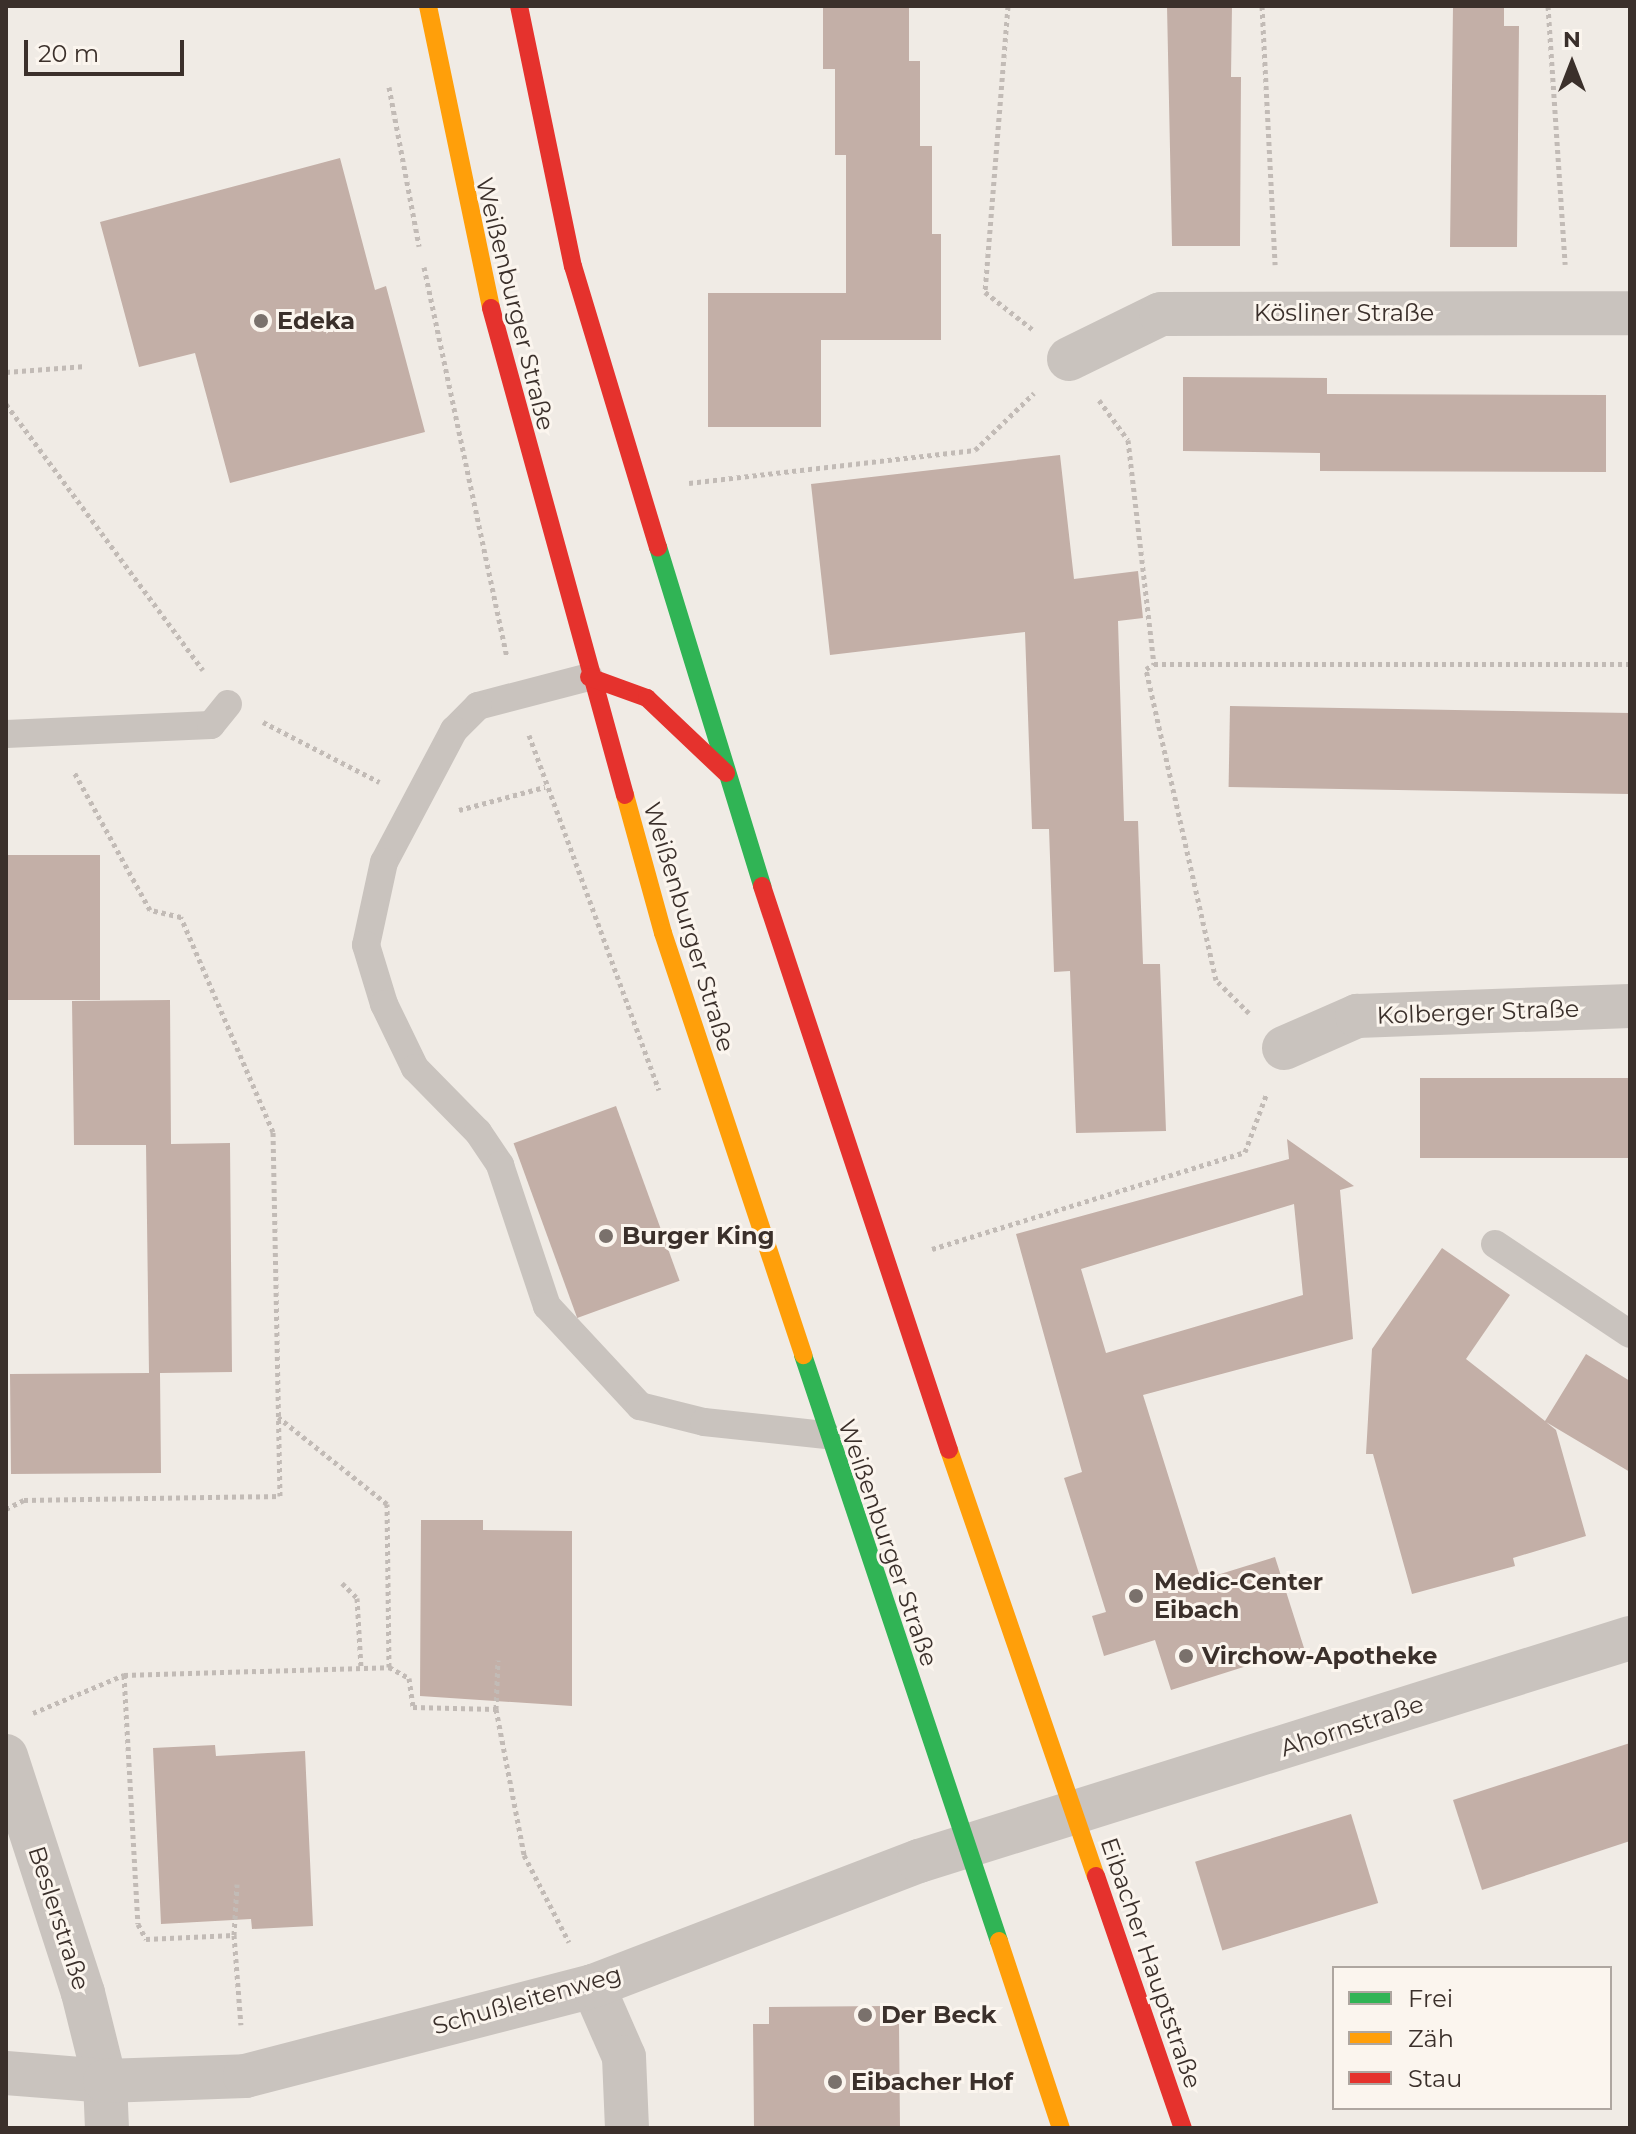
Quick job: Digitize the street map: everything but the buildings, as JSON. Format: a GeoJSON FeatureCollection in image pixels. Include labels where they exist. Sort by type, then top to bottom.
{"type":"FeatureCollection","features":[{"type":"Feature","properties":{"kind":"main road","name":"Weißenburger Straße"},"geometry":{"type":"LineString","coordinates":[[428,6],[476,255],[589,677],[663,933],[826,1435],[965,1845]]}},
{"type":"Feature","properties":{"kind":"main road"},"geometry":{"type":"LineString","coordinates":[[519,6],[573,266],[726,773],[883,1260],[1074,1814]]}},
{"type":"Feature","properties":{"kind":"main road"},"geometry":{"type":"LineString","coordinates":[[589,677],[647,698],[726,773]]}},
{"type":"Feature","properties":{"kind":"main road","name":"Eibacher Hauptstraße"},"geometry":{"type":"LineString","coordinates":[[1074,1814],[1183,2128]]}},
{"type":"Feature","properties":{"kind":"main road"},"geometry":{"type":"LineString","coordinates":[[965,1845],[1061,2128]]}},
{"type":"Feature","properties":{"kind":"street","name":"Kösliner Straße"},"geometry":{"type":"LineString","coordinates":[[1069,359],[1161,314],[1630,313]]}},
{"type":"Feature","properties":{"kind":"street","name":"Kolberger Straße"},"geometry":{"type":"LineString","coordinates":[[1284,1048],[1357,1016],[1630,1006]]}},
{"type":"Feature","properties":{"kind":"street","name":"Ahornstraße"},"geometry":{"type":"LineString","coordinates":[[1074,1814],[1630,1638]]}},
{"type":"Feature","properties":{"kind":"street","name":"Beslerstraße"},"geometry":{"type":"LineString","coordinates":[[13,1737],[105,2081],[107,2128]]}},
{"type":"Feature","properties":{"kind":"street","name":"Schußleitenweg"},"geometry":{"type":"LineString","coordinates":[[6,2073],[105,2081],[245,2076],[593,1986],[785,1908],[965,1845],[1074,1814]]}},
{"type":"Feature","properties":{"kind":"street"},"geometry":{"type":"LineString","coordinates":[[593,1986],[624,2057],[627,2128]]}},
{"type":"Feature","properties":{"kind":"lane"},"geometry":{"type":"LineString","coordinates":[[589,677],[516,692],[478,706],[454,730],[384,862],[366,945],[384,1004],[415,1068],[478,1132],[500,1165],[547,1306],[640,1406],[704,1422],[826,1435]]}},
{"type":"Feature","properties":{"kind":"lane"},"geometry":{"type":"LineString","coordinates":[[6,734],[211,725],[228,704]]}},
{"type":"Feature","properties":{"kind":"lane"},"geometry":{"type":"LineString","coordinates":[[1495,1244],[1630,1334]]}},
{"type":"Feature","properties":{"kind":"path"},"geometry":{"type":"LineString","coordinates":[[1008,6],[985,292],[1069,359],[1128,440],[1154,664]]}},
{"type":"Feature","properties":{"kind":"path"},"geometry":{"type":"LineString","coordinates":[[1262,6],[1277,314]]}},
{"type":"Feature","properties":{"kind":"path"},"geometry":{"type":"LineString","coordinates":[[1548,6],[1568,312]]}},
{"type":"Feature","properties":{"kind":"path"},"geometry":{"type":"LineString","coordinates":[[6,404],[228,704],[417,801],[459,810],[545,787],[516,692],[389,80]]}},
{"type":"Feature","properties":{"kind":"path"},"geometry":{"type":"LineString","coordinates":[[640,491],[975,450],[1069,359]]}},
{"type":"Feature","properties":{"kind":"path"},"geometry":{"type":"LineString","coordinates":[[6,372],[86,366]]}},
{"type":"Feature","properties":{"kind":"path"},"geometry":{"type":"LineString","coordinates":[[930,1250],[1245,1152],[1284,1048],[1216,980],[1146,669],[1154,664],[1630,664]]}},
{"type":"Feature","properties":{"kind":"path"},"geometry":{"type":"LineString","coordinates":[[6,1509],[24,1500],[280,1496],[273,1132],[181,917],[150,910],[53,732]]}},
{"type":"Feature","properties":{"kind":"path"},"geometry":{"type":"LineString","coordinates":[[278,1417],[387,1504],[389,1667]]}},
{"type":"Feature","properties":{"kind":"path"},"geometry":{"type":"LineString","coordinates":[[342,1583],[357,1598],[361,1667]]}},
{"type":"Feature","properties":{"kind":"path"},"geometry":{"type":"LineString","coordinates":[[498,1660],[496,1709],[524,1855],[593,1986]]}},
{"type":"Feature","properties":{"kind":"path"},"geometry":{"type":"LineString","coordinates":[[13,1737],[124,1675],[389,1667],[409,1678],[413,1707],[496,1709]]}},
{"type":"Feature","properties":{"kind":"path"},"geometry":{"type":"LineString","coordinates":[[124,1675],[138,1924],[146,1939],[234,1935]]}},
{"type":"Feature","properties":{"kind":"path"},"geometry":{"type":"LineString","coordinates":[[237,1884],[234,1935],[239,1996]]}},
{"type":"Feature","properties":{"kind":"traffic: fast"},"geometry":{"type":"LineString","coordinates":[[658,547],[762,886]]}},
{"type":"Feature","properties":{"kind":"traffic: fast"},"geometry":{"type":"LineString","coordinates":[[803,1355],[999,1941]]}},
{"type":"Feature","properties":{"kind":"traffic: slow"},"geometry":{"type":"LineString","coordinates":[[428,6],[491,308]]}},
{"type":"Feature","properties":{"kind":"traffic: slow"},"geometry":{"type":"LineString","coordinates":[[625,795],[663,933],[803,1355]]}},
{"type":"Feature","properties":{"kind":"traffic: slow"},"geometry":{"type":"LineString","coordinates":[[949,1450],[1096,1876]]}},
{"type":"Feature","properties":{"kind":"traffic: slow"},"geometry":{"type":"LineString","coordinates":[[999,1941],[1061,2128]]}},
{"type":"Feature","properties":{"kind":"traffic: jam"},"geometry":{"type":"LineString","coordinates":[[519,6],[573,266],[658,547]]}},
{"type":"Feature","properties":{"kind":"traffic: jam"},"geometry":{"type":"LineString","coordinates":[[491,308],[625,795]]}},
{"type":"Feature","properties":{"kind":"traffic: jam"},"geometry":{"type":"LineString","coordinates":[[589,677],[647,698],[726,773]]}},
{"type":"Feature","properties":{"kind":"traffic: jam"},"geometry":{"type":"LineString","coordinates":[[762,886],[949,1450]]}},
{"type":"Feature","properties":{"kind":"traffic: jam"},"geometry":{"type":"LineString","coordinates":[[1096,1876],[1183,2128]]}},
{"type":"Feature","properties":{"kind":"place","name":"Edeka"},"geometry":{"type":"Point","coordinates":[261,321]}},
{"type":"Feature","properties":{"kind":"place","name":"Burger King"},"geometry":{"type":"Point","coordinates":[606,1236]}},
{"type":"Feature","properties":{"kind":"place","name":"Medic-Center Eibach"},"geometry":{"type":"Point","coordinates":[1136,1596]}},
{"type":"Feature","properties":{"kind":"place","name":"Virchow-Apotheke"},"geometry":{"type":"Point","coordinates":[1186,1656]}},
{"type":"Feature","properties":{"kind":"place","name":"Der Beck"},"geometry":{"type":"Point","coordinates":[865,2015]}},
{"type":"Feature","properties":{"kind":"place","name":"Eibacher Hof"},"geometry":{"type":"Point","coordinates":[835,2082]}}]}
